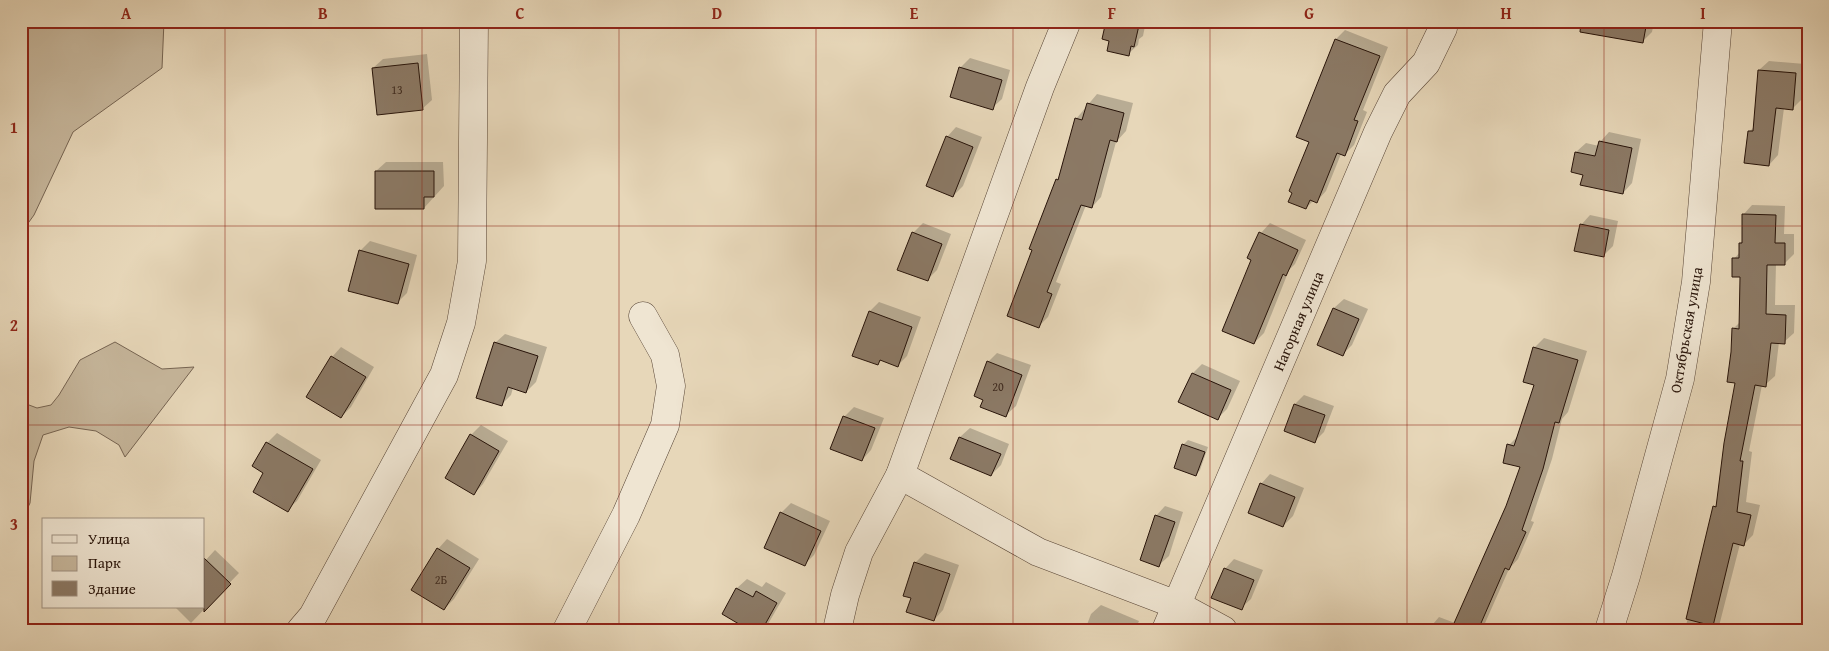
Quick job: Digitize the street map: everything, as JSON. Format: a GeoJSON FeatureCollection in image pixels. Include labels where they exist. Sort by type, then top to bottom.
{"type":"FeatureCollection","features":[{"type":"Feature","properties":{"kind":"street"},"geometry":{"type":"LineString","coordinates":[[301,630],[313,616],[444,375],[461,323],[472,261],[474,21]]}},
{"type":"Feature","properties":{"kind":"street"},"geometry":{"type":"LineString","coordinates":[[837,630],[845,595],[859,552],[900,475],[1037,96],[1067,21]]}},
{"type":"Feature","properties":{"kind":"street","name":"Нагорная улица"},"geometry":{"type":"LineString","coordinates":[[1166,630],[1378,132],[1397,94],[1426,63],[1443,28],[1444,21]]}},
{"type":"Feature","properties":{"kind":"street","name":"Октябрьская улица"},"geometry":{"type":"LineString","coordinates":[[1609,630],[1626,576],[1680,379],[1696,282],[1718,21]]}},
{"type":"Feature","properties":{"kind":"street"},"geometry":{"type":"LineString","coordinates":[[567,630],[626,516],[665,425],[670,386],[665,355],[643,316]]}},
{"type":"Feature","properties":{"kind":"street"},"geometry":{"type":"LineString","coordinates":[[900,475],[1038,552],[1177,605],[1223,630]]}},
{"type":"Feature","properties":{"kind":"green space"},"geometry":{"type":"Polygon","coordinates":[[[21,21],[164,21],[162,68],[73,132],[34,215],[21,233],[21,21]]]}},
{"type":"Feature","properties":{"kind":"green space"},"geometry":{"type":"Polygon","coordinates":[[[115,342],[162,369],[194,367],[125,457],[119,445],[96,431],[69,427],[43,435],[34,461],[30,503],[21,522],[21,402],[37,408],[51,405],[80,360],[115,342]]]}},
{"type":"Feature","properties":{"kind":"building"},"geometry":{"type":"Polygon","coordinates":[[[1106,21],[1140,21],[1134,47],[1131,46],[1129,56],[1107,51],[1109,41],[1102,39],[1106,21]]]}},
{"type":"Feature","properties":{"kind":"building"},"geometry":{"type":"Polygon","coordinates":[[[1581,21],[1647,21],[1643,43],[1580,32],[1581,21]]]}},
{"type":"Feature","properties":{"kind":"building"},"geometry":{"type":"Polygon","coordinates":[[[1335,39],[1380,56],[1354,120],[1358,121],[1345,156],[1337,153],[1317,203],[1310,200],[1306,209],[1288,202],[1292,193],[1289,191],[1309,142],[1296,137],[1335,39]]]}},
{"type":"Feature","properties":{"kind":"building"},"geometry":{"type":"Polygon","coordinates":[[[418,63],[423,110],[377,115],[372,68],[418,63]]]}},
{"type":"Feature","properties":{"kind":"building"},"geometry":{"type":"Polygon","coordinates":[[[959,67],[1002,80],[993,110],[950,97],[959,67]]]}},
{"type":"Feature","properties":{"kind":"building"},"geometry":{"type":"Polygon","coordinates":[[[1758,70],[1796,73],[1793,110],[1776,108],[1769,166],[1744,163],[1748,131],[1753,131],[1758,70]]]}},
{"type":"Feature","properties":{"kind":"building"},"geometry":{"type":"Polygon","coordinates":[[[1087,103],[1124,113],[1117,142],[1110,140],[1092,208],[1081,205],[1047,292],[1052,294],[1039,328],[1007,316],[1032,250],[1029,249],[1056,179],[1058,180],[1075,118],[1082,120],[1087,103]]]}},
{"type":"Feature","properties":{"kind":"building"},"geometry":{"type":"Polygon","coordinates":[[[946,136],[973,147],[953,197],[926,186],[946,136]]]}},
{"type":"Feature","properties":{"kind":"building"},"geometry":{"type":"Polygon","coordinates":[[[1599,141],[1632,148],[1623,194],[1580,185],[1583,175],[1571,172],[1575,152],[1595,156],[1599,141]]]}},
{"type":"Feature","properties":{"kind":"building"},"geometry":{"type":"Polygon","coordinates":[[[375,171],[434,171],[434,197],[424,197],[424,209],[375,209],[375,171]]]}},
{"type":"Feature","properties":{"kind":"building"},"geometry":{"type":"Polygon","coordinates":[[[1742,214],[1776,215],[1775,243],[1785,243],[1785,265],[1767,265],[1766,314],[1786,315],[1785,344],[1771,343],[1766,387],[1755,385],[1740,461],[1743,461],[1737,512],[1751,515],[1744,546],[1733,543],[1713,626],[1686,619],[1713,506],[1716,507],[1724,443],[1735,383],[1727,382],[1732,328],[1739,329],[1740,277],[1732,277],[1732,258],[1739,258],[1739,243],[1742,243],[1742,214]]]}},
{"type":"Feature","properties":{"kind":"building"},"geometry":{"type":"Polygon","coordinates":[[[1580,224],[1609,230],[1604,257],[1574,251],[1580,224]]]}},
{"type":"Feature","properties":{"kind":"building"},"geometry":{"type":"Polygon","coordinates":[[[912,232],[942,244],[928,281],[897,270],[912,232]]]}},
{"type":"Feature","properties":{"kind":"building"},"geometry":{"type":"Polygon","coordinates":[[[1259,232],[1298,250],[1286,276],[1283,274],[1254,344],[1222,331],[1251,260],[1247,258],[1259,232]]]}},
{"type":"Feature","properties":{"kind":"building"},"geometry":{"type":"Polygon","coordinates":[[[359,250],[409,264],[398,304],[348,291],[359,250]]]}},
{"type":"Feature","properties":{"kind":"building"},"geometry":{"type":"Polygon","coordinates":[[[1333,308],[1359,319],[1343,356],[1317,345],[1333,308]]]}},
{"type":"Feature","properties":{"kind":"building"},"geometry":{"type":"Polygon","coordinates":[[[869,311],[912,327],[898,367],[880,360],[878,365],[852,356],[869,311]]]}},
{"type":"Feature","properties":{"kind":"building"},"geometry":{"type":"Polygon","coordinates":[[[494,342],[538,356],[526,393],[508,387],[502,406],[476,398],[494,342]]]}},
{"type":"Feature","properties":{"kind":"building"},"geometry":{"type":"Polygon","coordinates":[[[1533,347],[1578,360],[1559,423],[1555,422],[1543,469],[1522,530],[1526,532],[1509,570],[1505,568],[1478,630],[1451,630],[1506,506],[1520,467],[1503,463],[1507,444],[1514,446],[1534,385],[1523,382],[1533,347]]]}},
{"type":"Feature","properties":{"kind":"building"},"geometry":{"type":"Polygon","coordinates":[[[331,356],[366,377],[341,418],[306,397],[331,356]]]}},
{"type":"Feature","properties":{"kind":"building"},"geometry":{"type":"Polygon","coordinates":[[[987,361],[1022,375],[1006,417],[980,407],[983,400],[974,396],[987,361]]]}},
{"type":"Feature","properties":{"kind":"building"},"geometry":{"type":"Polygon","coordinates":[[[1192,373],[1231,390],[1218,420],[1178,402],[1192,373]]]}},
{"type":"Feature","properties":{"kind":"building"},"geometry":{"type":"Polygon","coordinates":[[[1294,404],[1325,415],[1315,443],[1284,431],[1294,404]]]}},
{"type":"Feature","properties":{"kind":"building"},"geometry":{"type":"Polygon","coordinates":[[[843,416],[875,428],[862,461],[830,449],[843,416]]]}},
{"type":"Feature","properties":{"kind":"building"},"geometry":{"type":"Polygon","coordinates":[[[470,434],[499,451],[474,495],[445,478],[470,434]]]}},
{"type":"Feature","properties":{"kind":"building"},"geometry":{"type":"Polygon","coordinates":[[[959,437],[1001,454],[991,476],[950,459],[959,437]]]}},
{"type":"Feature","properties":{"kind":"building"},"geometry":{"type":"Polygon","coordinates":[[[266,442],[313,469],[288,512],[253,492],[263,473],[252,466],[266,442]]]}},
{"type":"Feature","properties":{"kind":"building"},"geometry":{"type":"Polygon","coordinates":[[[1182,444],[1205,452],[1196,476],[1174,468],[1182,444]]]}},
{"type":"Feature","properties":{"kind":"building"},"geometry":{"type":"Polygon","coordinates":[[[1260,483],[1295,497],[1283,527],[1248,513],[1260,483]]]}},
{"type":"Feature","properties":{"kind":"building"},"geometry":{"type":"Polygon","coordinates":[[[780,512],[821,531],[805,566],[764,548],[780,512]]]}},
{"type":"Feature","properties":{"kind":"building"},"geometry":{"type":"Polygon","coordinates":[[[1155,515],[1175,522],[1159,567],[1140,560],[1155,515]]]}},
{"type":"Feature","properties":{"kind":"building"},"geometry":{"type":"Polygon","coordinates":[[[437,548],[470,568],[444,610],[411,590],[437,548]]]}},
{"type":"Feature","properties":{"kind":"building"},"geometry":{"type":"Polygon","coordinates":[[[205,559],[231,584],[204,612],[205,608],[205,559]]]}},
{"type":"Feature","properties":{"kind":"building"},"geometry":{"type":"Polygon","coordinates":[[[914,562],[950,574],[934,621],[906,612],[911,598],[903,596],[914,562]]]}},
{"type":"Feature","properties":{"kind":"building"},"geometry":{"type":"Polygon","coordinates":[[[1224,568],[1254,580],[1242,610],[1211,598],[1224,568]]]}},
{"type":"Feature","properties":{"kind":"building"},"geometry":{"type":"Polygon","coordinates":[[[736,588],[753,597],[756,591],[777,603],[762,630],[749,630],[722,614],[736,588]]]}}]}
